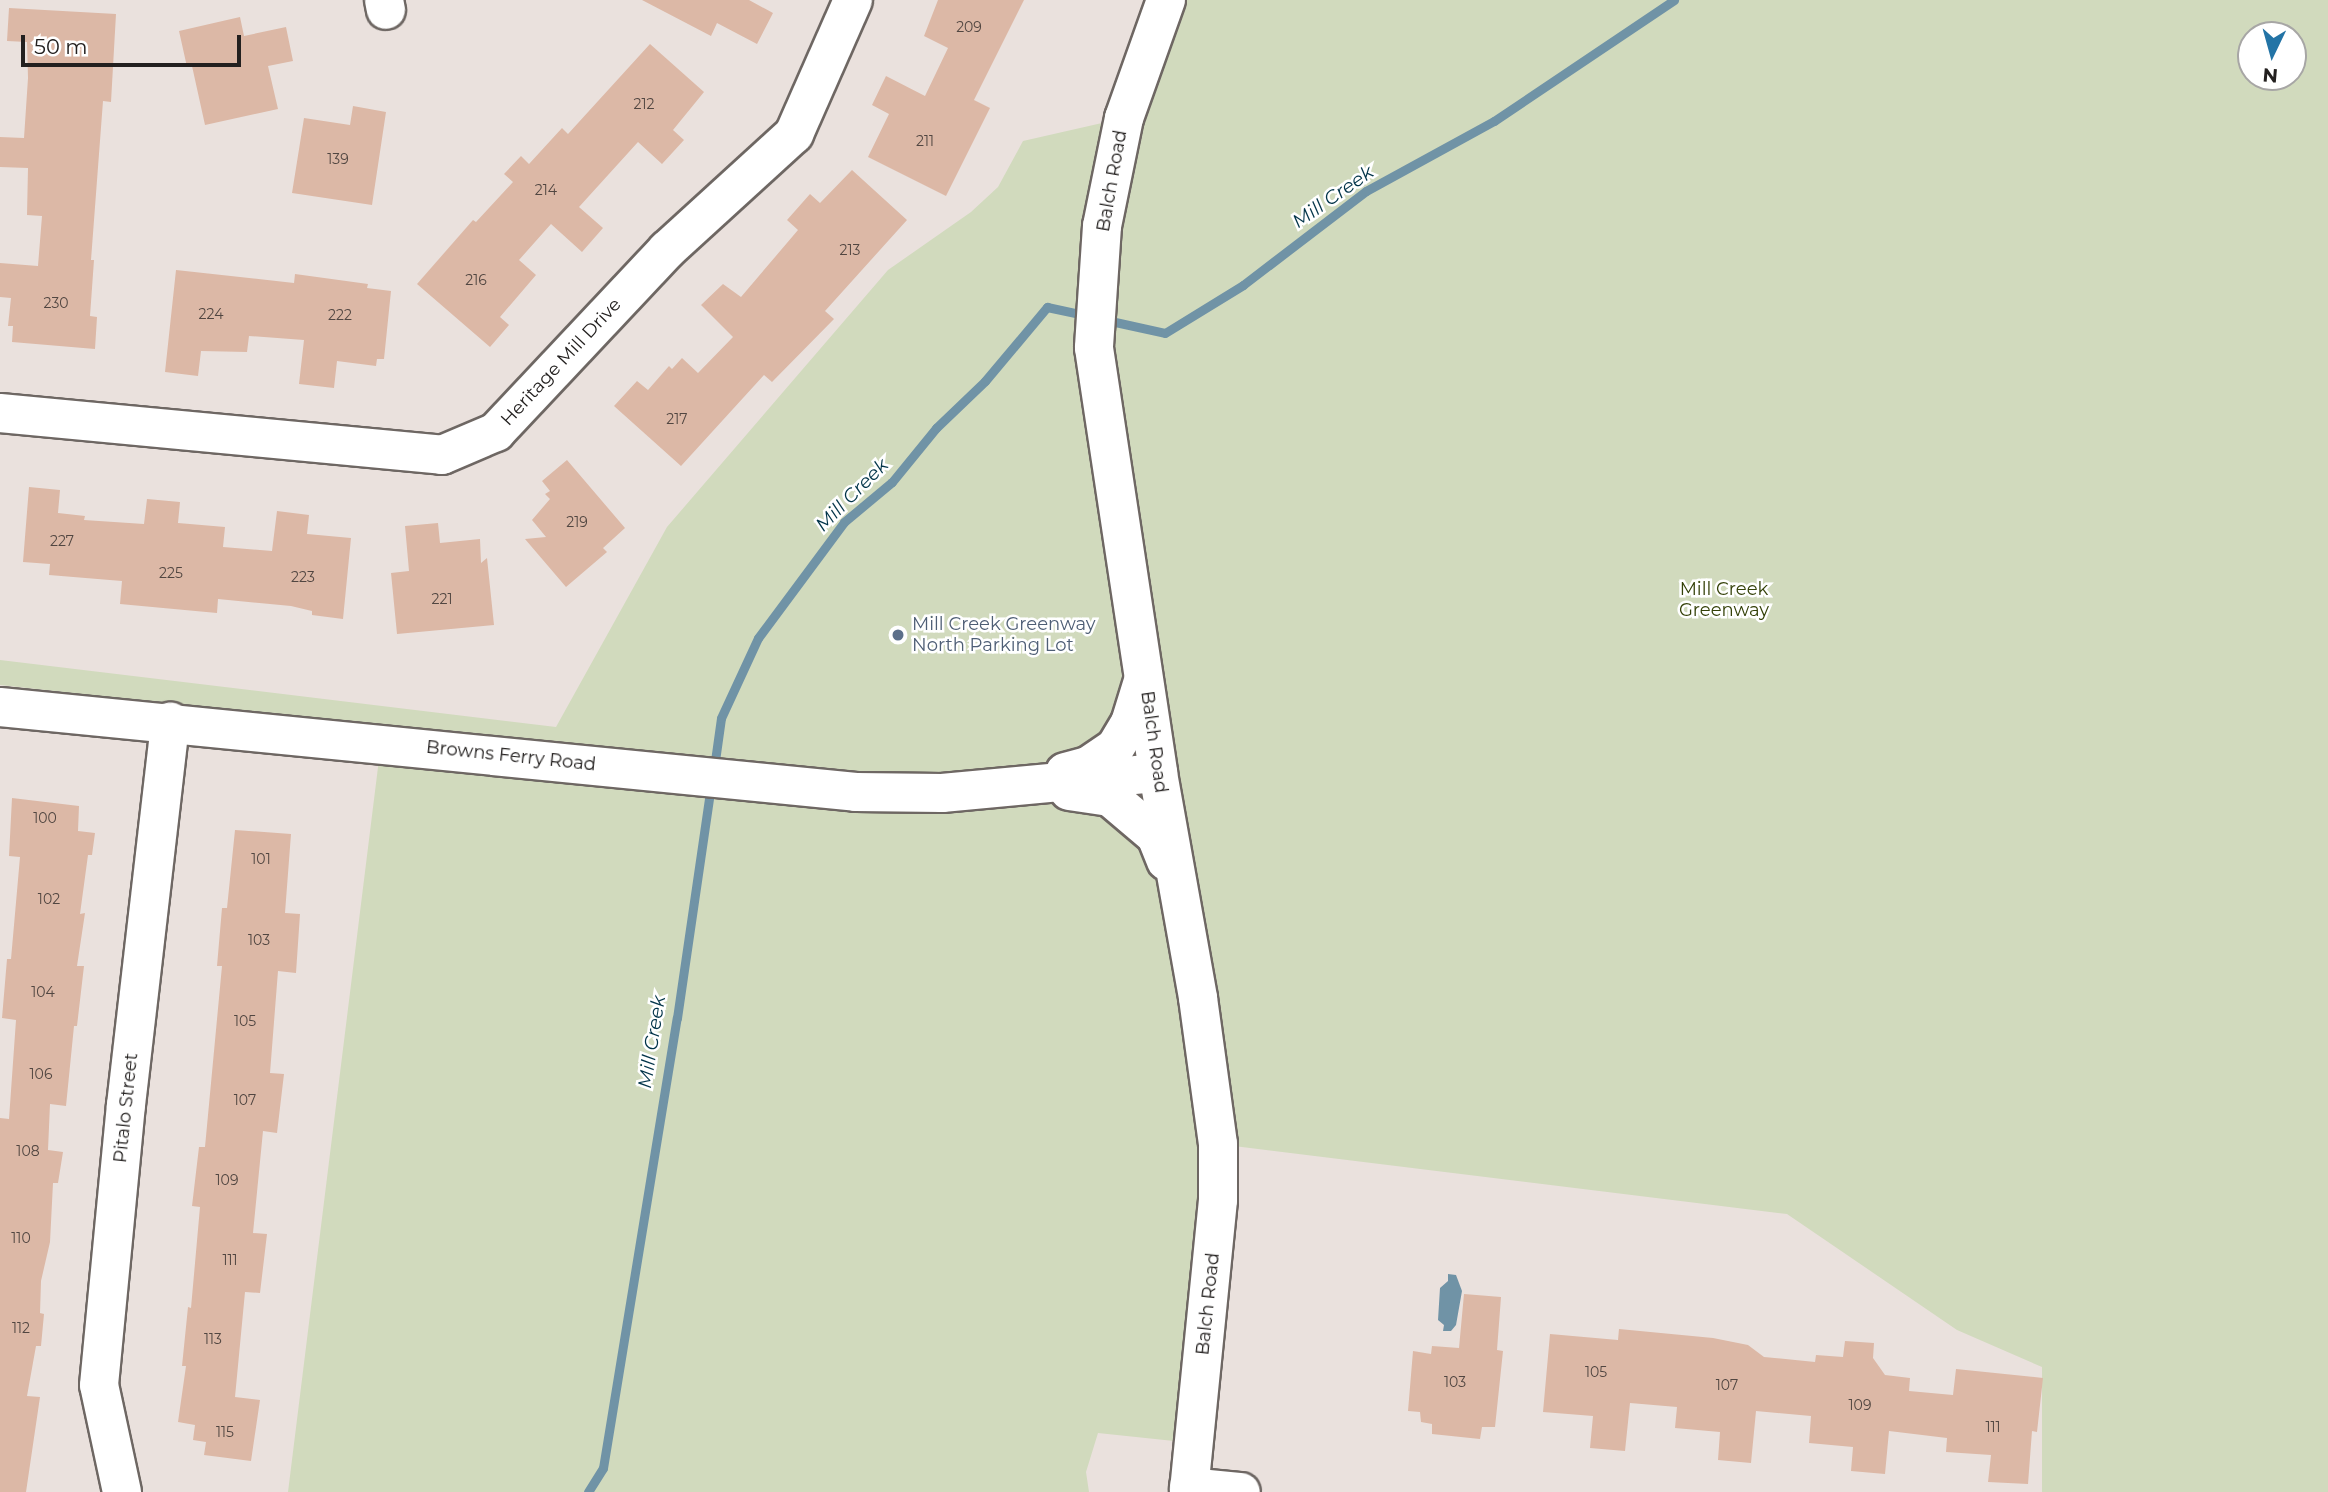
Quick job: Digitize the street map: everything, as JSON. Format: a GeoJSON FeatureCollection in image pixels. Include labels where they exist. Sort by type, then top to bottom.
{"type":"FeatureCollection","features":[{"type":"Feature","properties":{"kind":"street","name":"Heritage Mill Drive"},"geometry":{"type":"LineString","coordinates":[[0,413],[443,455],[496,432],[667,250],[794,134],[853,0]]}},
{"type":"Feature","properties":{"kind":"street","name":"Balch Road"},"geometry":{"type":"LineString","coordinates":[[1166,0],[1124,118],[1102,226],[1094,348],[1158,773],[1198,998],[1217,1144],[1218,1200],[1189,1490]]}},
{"type":"Feature","properties":{"kind":"street","name":"Browns Ferry Road"},"geometry":{"type":"LineString","coordinates":[[1022,784],[1088,766],[1115,748],[1130,723],[1144,676]]}},
{"type":"Feature","properties":{"kind":"street","name":"Browns Ferry Road"},"geometry":{"type":"LineString","coordinates":[[0,707],[856,792],[942,793],[1158,773]]}},
{"type":"Feature","properties":{"kind":"street","name":"Pitalo Street"},"geometry":{"type":"LineString","coordinates":[[122,1492],[99,1385],[126,1105],[170,722]]}},
{"type":"Feature","properties":{"kind":"street","name":"Browns Ferry Road"},"geometry":{"type":"LineString","coordinates":[[1022,784],[1110,797],[1156,836],[1179,892]]}},
{"type":"Feature","properties":{"kind":"street"},"geometry":{"type":"LineString","coordinates":[[1189,1490],[1241,1492]]}},
{"type":"Feature","properties":{"kind":"green space","name":"Mill Creek Greenway"},"geometry":{"type":"Polygon","coordinates":[[[1166,0],[2328,0],[2328,1492],[2042,1492],[2042,1367],[1957,1330],[1787,1214],[1218,1144],[1193,1443],[1098,1433],[1086,1472],[1089,1492],[288,1492],[381,743],[551,746],[0,685],[0,660],[556,727],[667,527],[888,270],[971,212],[998,187],[1023,141],[1124,118],[1166,0]]]}},
{"type":"Feature","properties":{"kind":"water"},"geometry":{"type":"Polygon","coordinates":[[[1448,1274],[1456,1275],[1462,1291],[1456,1325],[1451,1331],[1443,1331],[1444,1325],[1438,1320],[1440,1288],[1448,1281],[1448,1274]]]}},
{"type":"Feature","properties":{"kind":"building"},"geometry":{"type":"Polygon","coordinates":[[[642,0],[749,0],[773,13],[757,44],[717,23],[711,36],[642,0]]]}},
{"type":"Feature","properties":{"kind":"building"},"geometry":{"type":"Polygon","coordinates":[[[938,0],[1024,0],[974,100],[990,108],[946,196],[868,157],[889,114],[872,105],[886,76],[925,96],[948,48],[924,36],[938,0]]]}},
{"type":"Feature","properties":{"kind":"building"},"geometry":{"type":"Polygon","coordinates":[[[9,8],[116,14],[111,102],[103,101],[91,260],[94,260],[90,316],[97,317],[95,349],[12,342],[13,326],[8,326],[11,298],[0,297],[0,263],[38,266],[42,216],[27,215],[28,168],[0,167],[0,137],[24,138],[28,78],[27,42],[7,41],[9,8]]]}},
{"type":"Feature","properties":{"kind":"building"},"geometry":{"type":"Polygon","coordinates":[[[240,17],[244,36],[286,27],[293,61],[268,66],[278,109],[205,125],[192,66],[187,67],[179,31],[240,17]]]}},
{"type":"Feature","properties":{"kind":"building"},"geometry":{"type":"Polygon","coordinates":[[[650,44],[704,92],[673,130],[684,140],[662,164],[638,142],[579,207],[603,228],[582,252],[551,224],[519,260],[536,275],[500,317],[509,325],[490,347],[417,284],[473,220],[476,222],[513,182],[504,174],[521,156],[529,164],[562,128],[568,134],[650,44]]]}},
{"type":"Feature","properties":{"kind":"building"},"geometry":{"type":"Polygon","coordinates":[[[353,106],[386,112],[372,205],[292,193],[304,118],[350,125],[353,106]]]}},
{"type":"Feature","properties":{"kind":"building"},"geometry":{"type":"Polygon","coordinates":[[[852,170],[907,220],[825,311],[834,319],[772,382],[764,375],[681,466],[614,406],[637,381],[648,390],[669,366],[672,369],[682,358],[698,373],[733,337],[701,305],[723,284],[741,297],[798,230],[787,220],[810,194],[820,203],[852,170]]]}},
{"type":"Feature","properties":{"kind":"building"},"geometry":{"type":"Polygon","coordinates":[[[176,270],[294,283],[295,274],[368,284],[367,288],[391,291],[384,359],[377,359],[376,366],[337,361],[334,388],[299,384],[304,340],[249,336],[247,352],[201,351],[198,376],[165,372],[176,270]]]}},
{"type":"Feature","properties":{"kind":"building"},"geometry":{"type":"Polygon","coordinates":[[[567,460],[625,528],[603,548],[607,552],[566,587],[525,539],[546,537],[532,520],[550,499],[545,494],[550,491],[542,481],[567,460]]]}},
{"type":"Feature","properties":{"kind":"building"},"geometry":{"type":"Polygon","coordinates":[[[29,487],[60,490],[58,513],[85,516],[84,520],[144,524],[147,499],[180,502],[178,523],[225,527],[223,547],[272,551],[277,511],[309,515],[307,534],[351,538],[343,619],[312,615],[312,611],[291,606],[218,599],[217,613],[120,604],[122,581],[49,575],[50,564],[23,562],[29,487]]]}},
{"type":"Feature","properties":{"kind":"building"},"geometry":{"type":"Polygon","coordinates":[[[438,523],[440,543],[480,539],[481,563],[487,558],[494,625],[397,634],[391,573],[409,571],[405,526],[438,523]]]}},
{"type":"Feature","properties":{"kind":"building"},"geometry":{"type":"Polygon","coordinates":[[[12,798],[79,806],[78,831],[95,833],[92,855],[88,855],[80,914],[85,913],[77,966],[84,966],[77,1026],[74,1026],[66,1106],[50,1104],[48,1150],[63,1152],[58,1183],[53,1183],[50,1242],[41,1281],[40,1313],[44,1314],[41,1346],[36,1346],[27,1396],[40,1397],[26,1492],[0,1492],[0,1118],[9,1119],[16,1020],[2,1018],[7,959],[11,959],[20,857],[9,856],[12,798]]]}},
{"type":"Feature","properties":{"kind":"building"},"geometry":{"type":"Polygon","coordinates":[[[235,830],[291,834],[285,913],[300,914],[296,973],[278,971],[270,1073],[284,1074],[277,1133],[263,1131],[253,1233],[267,1234],[260,1293],[245,1292],[235,1397],[260,1400],[251,1461],[204,1455],[206,1442],[193,1440],[195,1425],[178,1422],[186,1366],[182,1366],[188,1307],[191,1308],[200,1207],[192,1206],[199,1147],[205,1147],[222,966],[217,966],[222,908],[227,908],[235,830]]]}},
{"type":"Feature","properties":{"kind":"building"},"geometry":{"type":"Polygon","coordinates":[[[1464,1294],[1501,1297],[1497,1350],[1503,1351],[1495,1427],[1482,1427],[1480,1439],[1432,1434],[1432,1424],[1421,1422],[1420,1412],[1408,1411],[1413,1351],[1431,1354],[1432,1346],[1459,1348],[1464,1294]]]}},
{"type":"Feature","properties":{"kind":"building"},"geometry":{"type":"Polygon","coordinates":[[[1619,1329],[1713,1338],[1748,1345],[1764,1357],[1815,1362],[1816,1355],[1843,1357],[1845,1341],[1874,1343],[1873,1358],[1885,1375],[1910,1378],[1909,1391],[1953,1395],[1956,1369],[2043,1378],[2037,1432],[2032,1431],[2028,1484],[1988,1482],[1991,1455],[1946,1452],[1947,1438],[1889,1431],[1885,1474],[1851,1471],[1853,1447],[1809,1443],[1811,1416],[1756,1411],[1751,1463],[1718,1460],[1720,1432],[1675,1428],[1677,1407],[1630,1403],[1625,1451],[1590,1448],[1593,1416],[1543,1412],[1550,1334],[1618,1340],[1619,1329]]]}},
{"type":"Feature","properties":{"kind":"waterway","name":"Mill Creek"},"geometry":{"type":"LineString","coordinates":[[1106,320],[1165,333],[1243,285],[1366,191],[1494,121],[1674,0]]}},
{"type":"Feature","properties":{"kind":"waterway","name":"Mill Creek"},"geometry":{"type":"LineString","coordinates":[[714,768],[721,718],[758,638],[844,522],[892,482],[936,428],[985,381],[1047,307],[1086,315]]}},
{"type":"Feature","properties":{"kind":"waterway","name":"Mill Creek"},"geometry":{"type":"LineString","coordinates":[[588,1492],[603,1468],[677,1018],[711,786]]}},
{"type":"Feature","properties":{"kind":"place","name":"Mill Creek Greenway North Parking Lot"},"geometry":{"type":"Point","coordinates":[898,635]}}]}
